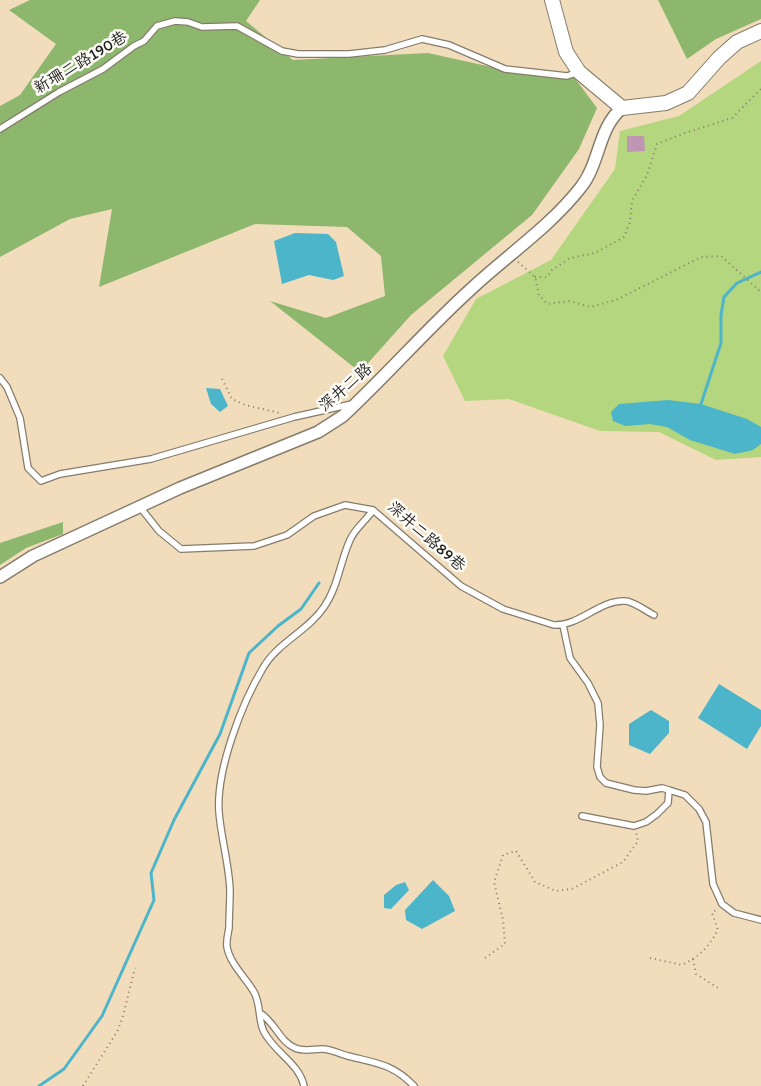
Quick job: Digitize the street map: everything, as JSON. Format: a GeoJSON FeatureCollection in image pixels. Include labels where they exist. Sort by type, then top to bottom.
{"type":"FeatureCollection","features":[{"type":"Feature","properties":{"kind":"street"},"geometry":{"type":"LineString","coordinates":[[552,0],[566,52],[578,72],[622,108],[666,103],[688,93],[719,58],[737,42],[761,31]]}},
{"type":"Feature","properties":{"kind":"street","name":"深井二路"},"geometry":{"type":"LineString","coordinates":[[0,576],[33,556],[140,506],[318,432],[343,416],[470,290],[511,255],[581,187],[591,170],[600,141],[612,116],[622,108]]}},
{"type":"Feature","properties":{"kind":"lane","name":"新珊二路190巷"},"geometry":{"type":"LineString","coordinates":[[0,129],[58,92],[103,69],[134,46],[144,41],[157,26],[175,21],[188,22],[202,27],[237,26],[282,51],[298,54],[349,54],[385,50],[422,39],[449,45],[505,69],[567,76],[578,72]]}},
{"type":"Feature","properties":{"kind":"lane"},"geometry":{"type":"LineString","coordinates":[[0,378],[7,387],[20,418],[28,468],[41,481],[60,474],[150,459],[294,417],[356,404]]}},
{"type":"Feature","properties":{"kind":"lane","name":"深井二路89巷"},"geometry":{"type":"LineString","coordinates":[[140,506],[159,531],[181,549],[254,546],[287,535],[314,516],[345,506],[373,510],[461,586],[503,609],[554,625],[563,625]]}},
{"type":"Feature","properties":{"kind":"lane"},"geometry":{"type":"LineString","coordinates":[[304,1086],[302,1076],[275,1048],[263,1030],[255,994],[231,959],[227,946],[230,890],[226,849],[219,812],[220,785],[224,763],[243,709],[263,667],[276,651],[314,621],[326,605],[338,578],[354,530],[366,520],[373,510]]}},
{"type":"Feature","properties":{"kind":"lane"},"geometry":{"type":"LineString","coordinates":[[654,614],[626,601],[608,604],[573,622],[563,625],[570,658],[588,683],[598,703],[600,725],[598,767],[600,777],[606,783],[634,790],[646,791],[662,788],[685,795],[699,809],[706,822],[712,884],[722,904],[734,913],[761,920]]}},
{"type":"Feature","properties":{"kind":"lane"},"geometry":{"type":"LineString","coordinates":[[582,816],[634,826],[646,822],[668,803],[669,790]]}},
{"type":"Feature","properties":{"kind":"lane"},"geometry":{"type":"LineString","coordinates":[[754,918],[761,914]]}},
{"type":"Feature","properties":{"kind":"lane"},"geometry":{"type":"LineString","coordinates":[[260,1013],[266,1016],[280,1037],[294,1048],[301,1050],[324,1049],[385,1064],[404,1075],[414,1086]]}},
{"type":"Feature","properties":{"kind":"path"},"geometry":{"type":"LineString","coordinates":[[535,277],[547,276],[552,270],[570,258],[596,253],[624,237],[630,222],[632,201],[647,175],[657,144],[732,118],[761,89]]}},
{"type":"Feature","properties":{"kind":"path"},"geometry":{"type":"LineString","coordinates":[[511,255],[535,277],[539,295],[547,304],[570,301],[590,307],[616,300],[701,256],[721,256],[761,292]]}},
{"type":"Feature","properties":{"kind":"path"},"geometry":{"type":"LineString","coordinates":[[222,379],[232,399],[245,405],[294,417]]}},
{"type":"Feature","properties":{"kind":"path"},"geometry":{"type":"LineString","coordinates":[[485,958],[505,944],[503,920],[494,882],[503,855],[516,851],[534,882],[556,891],[572,889],[623,862],[638,841],[634,826]]}},
{"type":"Feature","properties":{"kind":"path"},"geometry":{"type":"LineString","coordinates":[[650,958],[682,965],[708,948],[718,930],[712,913],[722,904]]}},
{"type":"Feature","properties":{"kind":"path"},"geometry":{"type":"LineString","coordinates":[[693,959],[696,974],[718,988]]}},
{"type":"Feature","properties":{"kind":"path"},"geometry":{"type":"LineString","coordinates":[[83,1086],[118,1030],[135,968]]}},
{"type":"Feature","properties":{"kind":"green space"},"geometry":{"type":"Polygon","coordinates":[[[30,0],[260,0],[246,21],[293,60],[428,53],[523,74],[574,77],[597,108],[579,149],[532,215],[411,315],[360,372],[270,301],[326,318],[385,296],[381,256],[347,227],[255,224],[99,287],[112,209],[70,219],[0,257],[0,106],[20,95],[56,44],[9,10],[30,0]]]}},
{"type":"Feature","properties":{"kind":"green space"},"geometry":{"type":"Polygon","coordinates":[[[658,0],[761,0],[761,19],[716,39],[687,59],[658,0]]]}},
{"type":"Feature","properties":{"kind":"green space"},"geometry":{"type":"Polygon","coordinates":[[[761,61],[761,457],[716,460],[659,432],[600,431],[509,399],[465,401],[443,356],[476,299],[551,260],[615,169],[620,131],[679,116],[761,61]]]}},
{"type":"Feature","properties":{"kind":"green space"},"geometry":{"type":"Polygon","coordinates":[[[63,522],[63,534],[26,548],[0,565],[0,543],[63,522]]]}},
{"type":"Feature","properties":{"kind":"water"},"geometry":{"type":"Polygon","coordinates":[[[295,233],[328,234],[336,242],[344,276],[333,280],[309,275],[282,284],[274,241],[295,233]]]}},
{"type":"Feature","properties":{"kind":"water"},"geometry":{"type":"Polygon","coordinates":[[[206,388],[220,389],[228,406],[220,412],[211,404],[206,388]]]}},
{"type":"Feature","properties":{"kind":"water"},"geometry":{"type":"Polygon","coordinates":[[[668,400],[701,404],[747,419],[761,427],[761,444],[753,450],[735,454],[690,440],[667,427],[650,424],[625,426],[613,421],[611,412],[619,404],[668,400]]]}},
{"type":"Feature","properties":{"kind":"water"},"geometry":{"type":"Polygon","coordinates":[[[719,684],[761,710],[761,726],[747,749],[698,718],[719,684]]]}},
{"type":"Feature","properties":{"kind":"water"},"geometry":{"type":"Polygon","coordinates":[[[651,710],[669,721],[669,733],[650,754],[629,745],[629,724],[651,710]]]}},
{"type":"Feature","properties":{"kind":"water"},"geometry":{"type":"Polygon","coordinates":[[[433,880],[449,896],[455,911],[422,929],[406,920],[405,910],[433,880]]]}},
{"type":"Feature","properties":{"kind":"water"},"geometry":{"type":"Polygon","coordinates":[[[405,882],[409,890],[391,909],[384,908],[384,895],[396,885],[405,882]]]}},
{"type":"Feature","properties":{"kind":"building"},"geometry":{"type":"Polygon","coordinates":[[[627,136],[644,136],[645,151],[627,152],[627,136]]]}},
{"type":"Feature","properties":{"kind":"waterway"},"geometry":{"type":"LineString","coordinates":[[701,404],[721,343],[721,315],[724,297],[737,283],[761,272]]}},
{"type":"Feature","properties":{"kind":"waterway"},"geometry":{"type":"LineString","coordinates":[[39,1086],[64,1069],[102,1016],[154,900],[151,873],[174,820],[220,734],[249,653],[278,626],[301,609],[319,583]]}}]}
